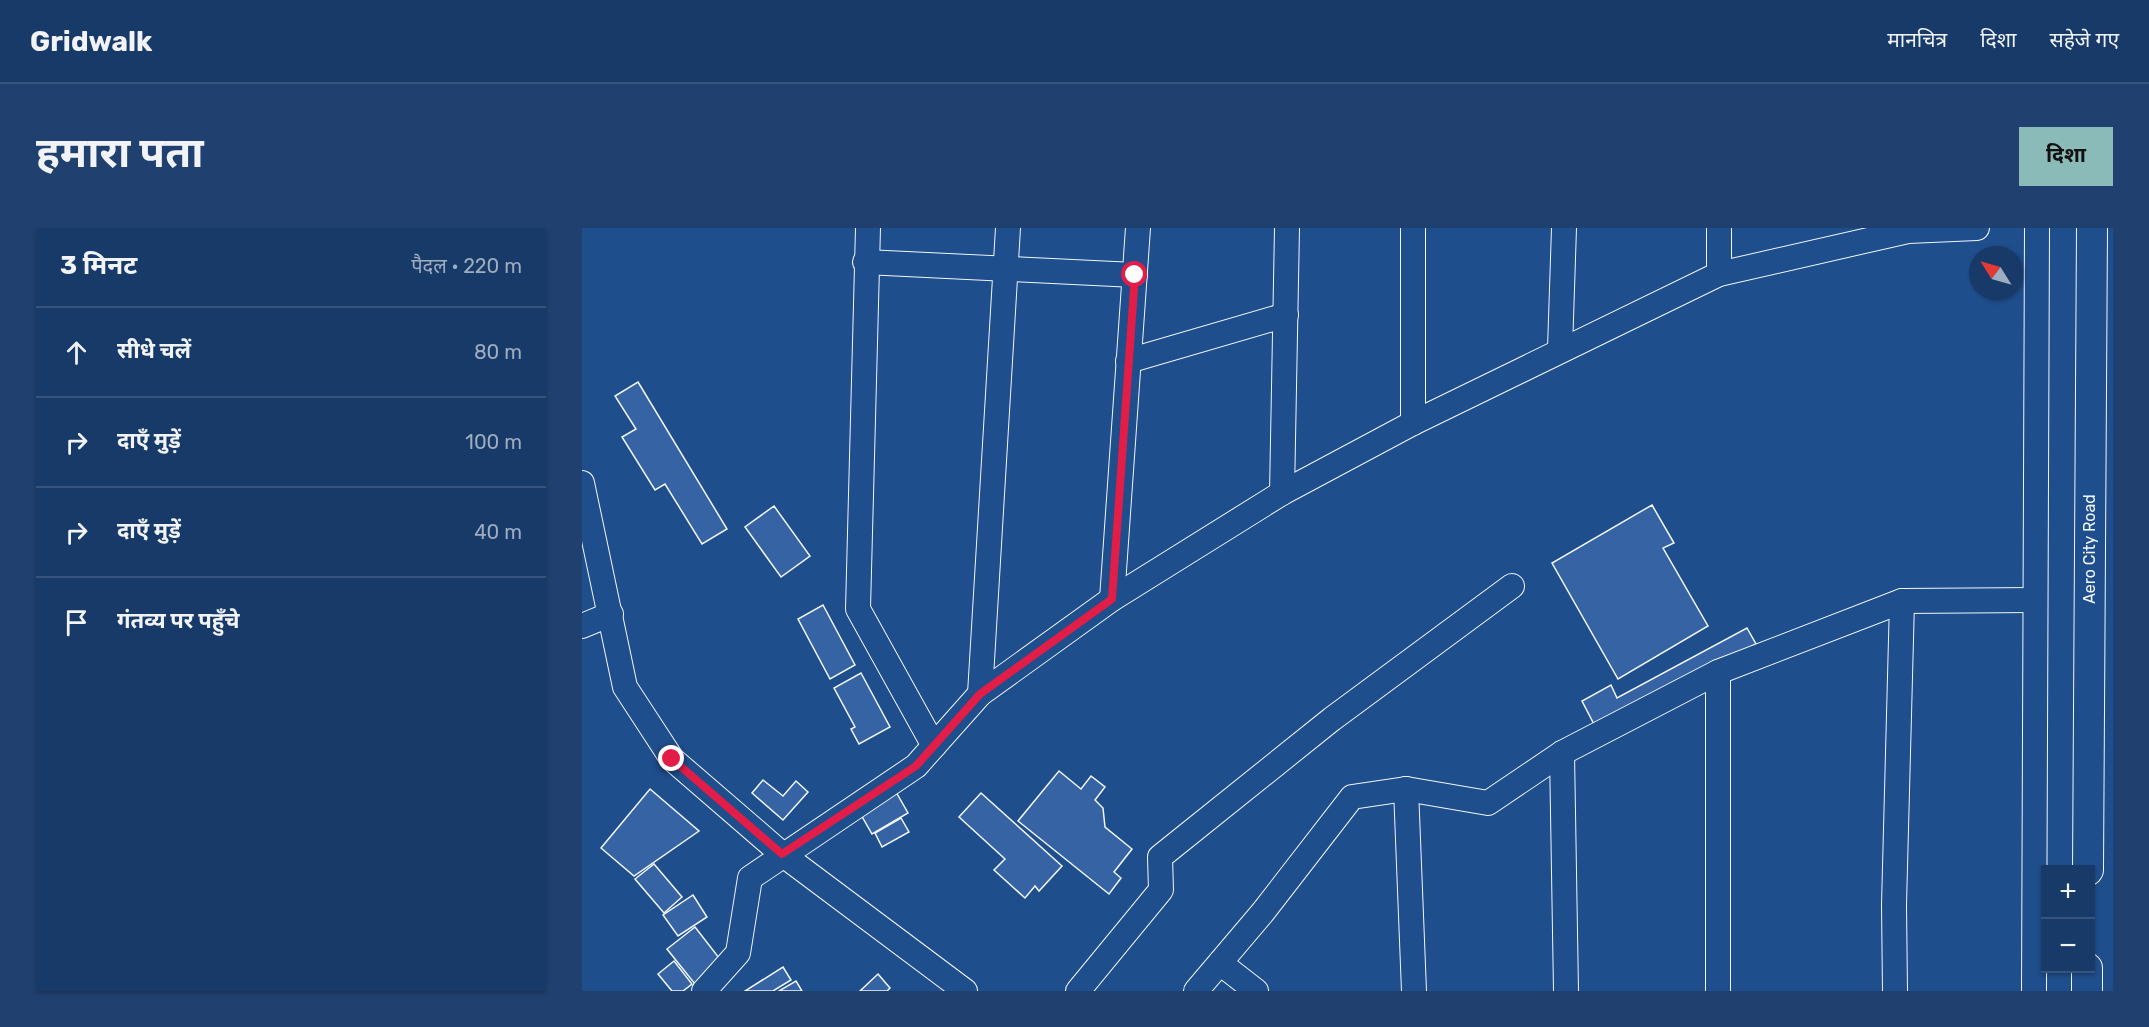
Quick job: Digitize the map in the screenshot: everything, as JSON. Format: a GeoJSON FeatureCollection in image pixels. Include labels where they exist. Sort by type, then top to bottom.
{"type":"FeatureCollection","features":[{"type":"Feature","properties":{"kind":"street"},"geometry":{"type":"LineString","coordinates":[[868,228],[865,262],[858,609],[934,746]]}},
{"type":"Feature","properties":{"kind":"street"},"geometry":{"type":"LineString","coordinates":[[980,694],[1008,228]]}},
{"type":"Feature","properties":{"kind":"street"},"geometry":{"type":"LineString","coordinates":[[1112,599],[1138,228]]}},
{"type":"Feature","properties":{"kind":"street"},"geometry":{"type":"LineString","coordinates":[[1282,493],[1287,228]]}},
{"type":"Feature","properties":{"kind":"street"},"geometry":{"type":"LineString","coordinates":[[1413,228],[1413,423]]}},
{"type":"Feature","properties":{"kind":"street"},"geometry":{"type":"LineString","coordinates":[[1560,349],[1564,228]]}},
{"type":"Feature","properties":{"kind":"street"},"geometry":{"type":"LineString","coordinates":[[1719,228],[1719,274]]}},
{"type":"Feature","properties":{"kind":"street"},"geometry":{"type":"LineString","coordinates":[[704,991],[738,952],[750,878],[782,854],[916,766],[980,694],[1112,599],[1282,493],[1413,423],[1560,349],[1719,274],[1908,230],[1977,228]]}},
{"type":"Feature","properties":{"kind":"street"},"geometry":{"type":"LineString","coordinates":[[2034,991],[2037,228]]}},
{"type":"Feature","properties":{"kind":"street","name":"Aero City Road"},"geometry":{"type":"LineString","coordinates":[[2088,865],[2101,734],[2092,228]]}},
{"type":"Feature","properties":{"kind":"street"},"geometry":{"type":"LineString","coordinates":[[865,262],[1006,271],[1135,275]]}},
{"type":"Feature","properties":{"kind":"street"},"geometry":{"type":"LineString","coordinates":[[1128,361],[1286,315]]}},
{"type":"Feature","properties":{"kind":"street"},"geometry":{"type":"LineString","coordinates":[[582,483],[625,687],[672,759],[782,854],[965,991]]}},
{"type":"Feature","properties":{"kind":"street"},"geometry":{"type":"LineString","coordinates":[[1078,991],[1161,890],[1160,857],[1332,719],[1512,586]]}},
{"type":"Feature","properties":{"kind":"street"},"geometry":{"type":"LineString","coordinates":[[1196,991],[1263,912],[1352,797],[1406,789],[1488,803],[1562,753],[1718,672],[1902,601],[2034,600]]}},
{"type":"Feature","properties":{"kind":"street"},"geometry":{"type":"LineString","coordinates":[[1895,991],[1893,905],[1902,601]]}},
{"type":"Feature","properties":{"kind":"street"},"geometry":{"type":"LineString","coordinates":[[582,626],[611,614]]}},
{"type":"Feature","properties":{"kind":"street"},"geometry":{"type":"LineString","coordinates":[[1718,672],[1718,991]]}},
{"type":"Feature","properties":{"kind":"street"},"geometry":{"type":"LineString","coordinates":[[1562,753],[1566,991]]}},
{"type":"Feature","properties":{"kind":"street"},"geometry":{"type":"LineString","coordinates":[[1406,789],[1414,991]]}},
{"type":"Feature","properties":{"kind":"street"},"geometry":{"type":"LineString","coordinates":[[1220,963],[1256,991]]}},
{"type":"Feature","properties":{"kind":"street"},"geometry":{"type":"LineString","coordinates":[[2087,973],[2087,991]]}},
{"type":"Feature","properties":{"kind":"building"},"geometry":{"type":"Polygon","coordinates":[[[638,382],[727,529],[702,544],[665,484],[655,490],[622,437],[636,429],[615,396],[638,382]]]}},
{"type":"Feature","properties":{"kind":"building"},"geometry":{"type":"Polygon","coordinates":[[[1652,505],[1674,543],[1663,548],[1708,626],[1618,679],[1552,563],[1652,505]]]}},
{"type":"Feature","properties":{"kind":"building"},"geometry":{"type":"Polygon","coordinates":[[[774,506],[810,556],[781,577],[745,527],[774,506]]]}},
{"type":"Feature","properties":{"kind":"building"},"geometry":{"type":"Polygon","coordinates":[[[823,605],[855,665],[830,679],[798,619],[823,605]]]}},
{"type":"Feature","properties":{"kind":"building"},"geometry":{"type":"Polygon","coordinates":[[[1747,628],[1756,644],[1597,730],[1582,701],[1611,685],[1617,698],[1747,628]]]}},
{"type":"Feature","properties":{"kind":"building"},"geometry":{"type":"Polygon","coordinates":[[[861,673],[890,727],[859,744],[851,729],[855,727],[834,688],[861,673]]]}},
{"type":"Feature","properties":{"kind":"building"},"geometry":{"type":"Polygon","coordinates":[[[1059,771],[1081,789],[1091,776],[1105,787],[1095,800],[1103,808],[1105,827],[1132,849],[1114,872],[1121,878],[1109,894],[1018,821],[1059,771]]]}},
{"type":"Feature","properties":{"kind":"building"},"geometry":{"type":"Polygon","coordinates":[[[763,780],[783,796],[796,781],[808,792],[783,820],[752,793],[763,780]]]}},
{"type":"Feature","properties":{"kind":"building"},"geometry":{"type":"Polygon","coordinates":[[[650,789],[699,831],[634,876],[601,848],[650,789]]]}},
{"type":"Feature","properties":{"kind":"building"},"geometry":{"type":"Polygon","coordinates":[[[896,792],[908,813],[872,834],[860,813],[896,792]]]}},
{"type":"Feature","properties":{"kind":"building"},"geometry":{"type":"Polygon","coordinates":[[[981,793],[1062,866],[1039,891],[1035,886],[1025,898],[994,870],[1005,859],[959,817],[981,793]]]}},
{"type":"Feature","properties":{"kind":"building"},"geometry":{"type":"Polygon","coordinates":[[[901,818],[909,832],[882,847],[875,833],[901,818]]]}},
{"type":"Feature","properties":{"kind":"building"},"geometry":{"type":"Polygon","coordinates":[[[654,864],[682,897],[664,913],[635,879],[654,864]]]}},
{"type":"Feature","properties":{"kind":"building"},"geometry":{"type":"Polygon","coordinates":[[[693,895],[707,917],[678,936],[663,915],[693,895]]]}},
{"type":"Feature","properties":{"kind":"building"},"geometry":{"type":"Polygon","coordinates":[[[695,927],[723,963],[695,984],[667,949],[695,927]]]}},
{"type":"Feature","properties":{"kind":"building"},"geometry":{"type":"Polygon","coordinates":[[[674,961],[692,984],[683,991],[672,991],[658,974],[674,961]]]}},
{"type":"Feature","properties":{"kind":"building"},"geometry":{"type":"Polygon","coordinates":[[[783,967],[791,980],[773,991],[745,991],[783,967]]]}},
{"type":"Feature","properties":{"kind":"building"},"geometry":{"type":"Polygon","coordinates":[[[878,974],[890,988],[887,991],[860,991],[878,974]]]}},
{"type":"Feature","properties":{"kind":"building"},"geometry":{"type":"Polygon","coordinates":[[[796,981],[802,991],[779,991],[796,981]]]}},
{"type":"Feature","properties":{"kind":"route"},"geometry":{"type":"LineString","coordinates":[[672,759],[782,854],[916,766],[980,694],[1112,599],[1135,275]]}}]}
